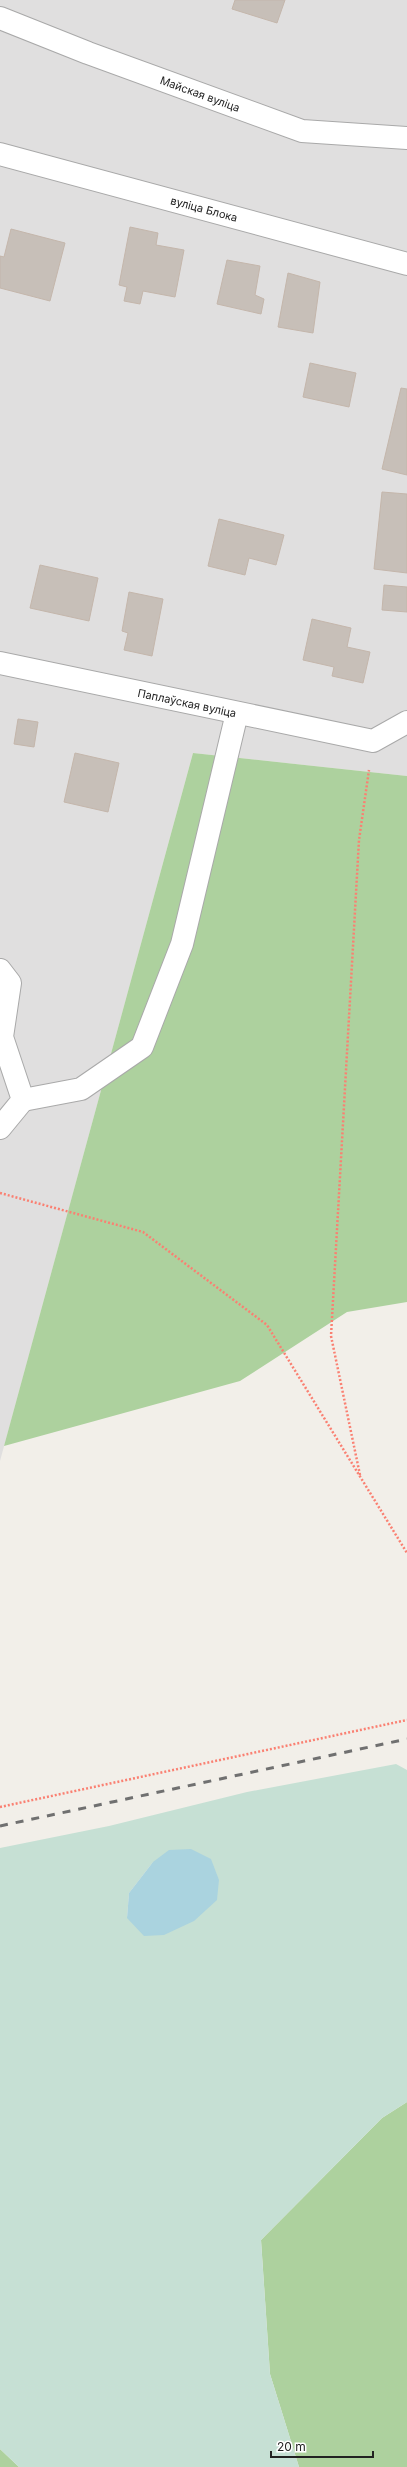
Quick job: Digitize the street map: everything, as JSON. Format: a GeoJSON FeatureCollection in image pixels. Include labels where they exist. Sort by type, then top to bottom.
{"type":"FeatureCollection","features":[{"type":"Feature","properties":{"kind":"street","name":"Майская вуліца"},"geometry":{"type":"LineString","coordinates":[[0,18],[88,53],[302,131],[407,138]]}},
{"type":"Feature","properties":{"kind":"street","name":"вуліца Блока"},"geometry":{"type":"LineString","coordinates":[[0,154],[407,264]]}},
{"type":"Feature","properties":{"kind":"street","name":"Паплаўская вуліца"},"geometry":{"type":"LineString","coordinates":[[0,663],[373,741]]}},
{"type":"Feature","properties":{"kind":"street"},"geometry":{"type":"LineString","coordinates":[[0,1128],[23,1100],[81,1089],[142,1047],[182,944],[238,713]]}},
{"type":"Feature","properties":{"kind":"street"},"geometry":{"type":"LineString","coordinates":[[373,741],[407,722]]}},
{"type":"Feature","properties":{"kind":"street"},"geometry":{"type":"LineString","coordinates":[[0,970],[10,983],[2,1037],[23,1100]]}},
{"type":"Feature","properties":{"kind":"path"},"geometry":{"type":"LineString","coordinates":[[360,1474],[330,1336],[359,840],[373,741]]}},
{"type":"Feature","properties":{"kind":"path"},"geometry":{"type":"LineString","coordinates":[[0,1193],[143,1232],[267,1325],[360,1474],[407,1553]]}},
{"type":"Feature","properties":{"kind":"path"},"geometry":{"type":"LineString","coordinates":[[0,1807],[407,1720]]}},
{"type":"Feature","properties":{"kind":"shaded area"},"geometry":{"type":"Polygon","coordinates":[[[0,0],[407,0],[407,776],[193,753],[0,1461],[0,0]]]}},
{"type":"Feature","properties":{"kind":"green space"},"geometry":{"type":"Polygon","coordinates":[[[193,753],[407,776],[407,1302],[347,1312],[240,1381],[4,1446],[193,753]]]}},
{"type":"Feature","properties":{"kind":"green space"},"geometry":{"type":"Polygon","coordinates":[[[396,1764],[407,1770],[407,2102],[382,2118],[261,2240],[270,2374],[299,2467],[19,2467],[0,2449],[0,1848],[109,1826],[247,1792],[396,1764]],[[153,1862],[129,1893],[127,1918],[153,1862]]]}},
{"type":"Feature","properties":{"kind":"green space"},"geometry":{"type":"Polygon","coordinates":[[[407,2102],[407,2467],[299,2467],[270,2374],[261,2240],[382,2118],[407,2102]]]}},
{"type":"Feature","properties":{"kind":"green space"},"geometry":{"type":"Polygon","coordinates":[[[0,2449],[19,2467],[0,2467],[0,2449]]]}},
{"type":"Feature","properties":{"kind":"water"},"geometry":{"type":"Polygon","coordinates":[[[191,1849],[211,1859],[219,1880],[217,1900],[194,1921],[164,1935],[144,1936],[127,1918],[129,1893],[153,1862],[169,1850],[191,1849]]]}},
{"type":"Feature","properties":{"kind":"building"},"geometry":{"type":"Polygon","coordinates":[[[235,0],[285,0],[277,23],[232,9],[235,0]]]}},
{"type":"Feature","properties":{"kind":"building"},"geometry":{"type":"Polygon","coordinates":[[[130,227],[158,233],[156,245],[184,250],[175,297],[143,291],[140,304],[124,301],[127,287],[119,285],[130,227]]]}},
{"type":"Feature","properties":{"kind":"building"},"geometry":{"type":"Polygon","coordinates":[[[11,229],[65,243],[50,301],[0,288],[0,256],[4,257],[11,229]]]}},
{"type":"Feature","properties":{"kind":"building"},"geometry":{"type":"Polygon","coordinates":[[[227,260],[260,266],[255,295],[264,299],[261,314],[217,304],[227,260]]]}},
{"type":"Feature","properties":{"kind":"building"},"geometry":{"type":"Polygon","coordinates":[[[288,273],[320,282],[313,333],[278,327],[288,273]]]}},
{"type":"Feature","properties":{"kind":"building"},"geometry":{"type":"Polygon","coordinates":[[[310,363],[356,373],[349,407],[303,397],[310,363]]]}},
{"type":"Feature","properties":{"kind":"building"},"geometry":{"type":"Polygon","coordinates":[[[401,388],[407,389],[407,475],[382,469],[401,388]]]}},
{"type":"Feature","properties":{"kind":"building"},"geometry":{"type":"Polygon","coordinates":[[[382,492],[407,494],[407,573],[374,569],[382,492]]]}},
{"type":"Feature","properties":{"kind":"building"},"geometry":{"type":"Polygon","coordinates":[[[219,519],[284,535],[276,565],[249,558],[245,575],[208,566],[219,519]]]}},
{"type":"Feature","properties":{"kind":"building"},"geometry":{"type":"Polygon","coordinates":[[[40,565],[98,578],[89,621],[30,608],[40,565]]]}},
{"type":"Feature","properties":{"kind":"building"},"geometry":{"type":"Polygon","coordinates":[[[384,585],[407,587],[407,612],[382,610],[384,585]]]}},
{"type":"Feature","properties":{"kind":"building"},"geometry":{"type":"Polygon","coordinates":[[[129,592],[163,599],[152,656],[124,650],[128,633],[122,631],[129,592]]]}},
{"type":"Feature","properties":{"kind":"building"},"geometry":{"type":"Polygon","coordinates":[[[312,619],[351,628],[347,647],[370,652],[363,683],[332,676],[334,667],[303,660],[312,619]]]}},
{"type":"Feature","properties":{"kind":"building"},"geometry":{"type":"Polygon","coordinates":[[[18,719],[38,722],[34,747],[14,744],[18,719]]]}},
{"type":"Feature","properties":{"kind":"building"},"geometry":{"type":"Polygon","coordinates":[[[75,753],[119,763],[108,812],[64,802],[75,753]]]}},
{"type":"Feature","properties":{"kind":"railway"},"geometry":{"type":"LineString","coordinates":[[0,1826],[407,1739]]}}]}
